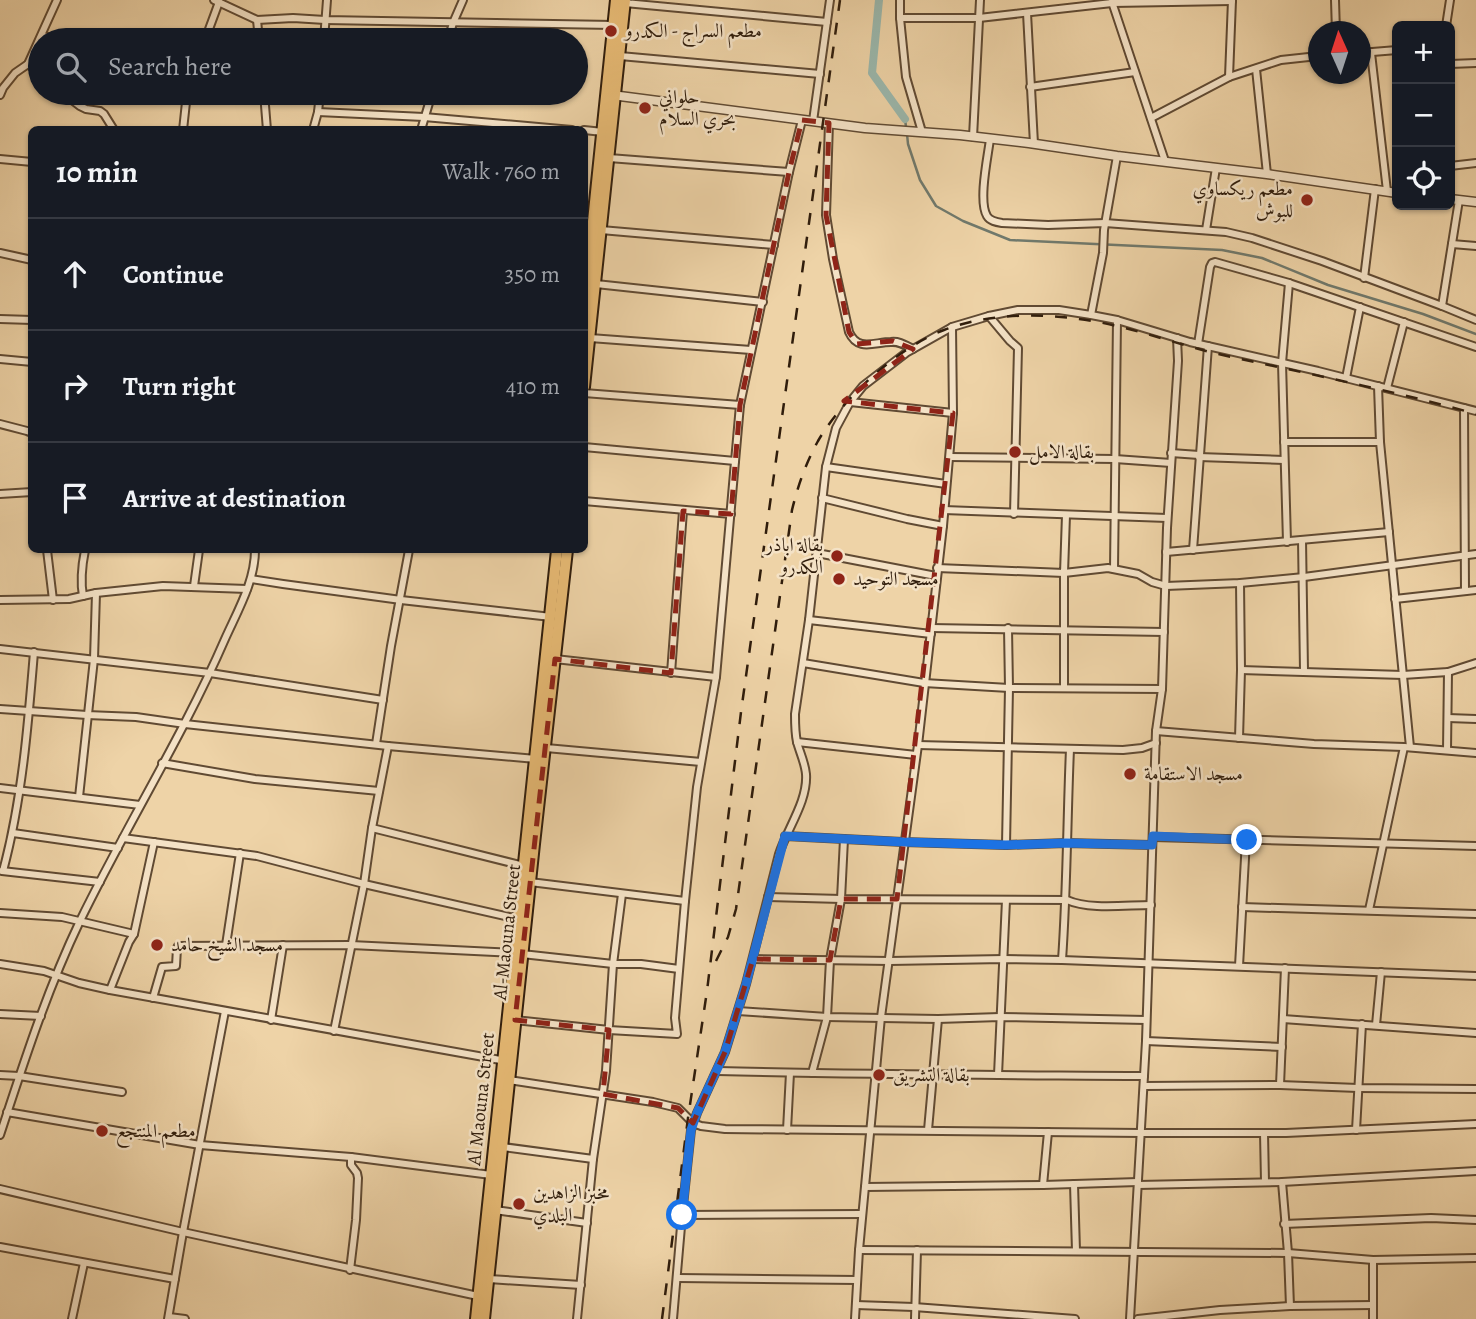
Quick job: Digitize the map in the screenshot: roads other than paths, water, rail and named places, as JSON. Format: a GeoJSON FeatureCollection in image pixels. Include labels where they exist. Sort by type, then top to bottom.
{"type":"FeatureCollection","features":[{"type":"Feature","properties":{"kind":"highway"},"geometry":{"type":"LineString","coordinates":[[588,351],[596,284],[592,234],[608,158],[614,25],[622,1]]}},
{"type":"Feature","properties":{"kind":"highway"},"geometry":{"type":"LineString","coordinates":[[588,271],[603,132],[620,56],[622,1]]}},
{"type":"Feature","properties":{"kind":"highway","name":"Al Maouna Street"},"geometry":{"type":"LineString","coordinates":[[476,1319],[488,1241],[491,1175],[507,1061],[518,954],[518,919],[557,553]]}},
{"type":"Feature","properties":{"kind":"highway","name":"Al-Maouna Street"},"geometry":{"type":"LineString","coordinates":[[484,1319],[489,1279],[488,1241],[495,1210],[502,1147],[509,1080],[507,1061],[515,1020],[518,954],[530,882],[567,553]]}},
{"type":"Feature","properties":{"kind":"street"},"geometry":{"type":"LineString","coordinates":[[45,28],[57,0]]}},
{"type":"Feature","properties":{"kind":"street"},"geometry":{"type":"LineString","coordinates":[[325,28],[327,0]]}},
{"type":"Feature","properties":{"kind":"street"},"geometry":{"type":"LineString","coordinates":[[452,28],[463,0]]}},
{"type":"Feature","properties":{"kind":"street"},"geometry":{"type":"LineString","coordinates":[[813,121],[830,0]]}},
{"type":"Feature","properties":{"kind":"street"},"geometry":{"type":"LineString","coordinates":[[901,0],[900,18],[906,78],[922,132]]}},
{"type":"Feature","properties":{"kind":"street"},"geometry":{"type":"LineString","coordinates":[[973,136],[980,0]]}},
{"type":"Feature","properties":{"kind":"street"},"geometry":{"type":"LineString","coordinates":[[1335,0],[1336,21]]}},
{"type":"Feature","properties":{"kind":"street"},"geometry":{"type":"LineString","coordinates":[[1447,21],[1450,0]]}},
{"type":"Feature","properties":{"kind":"street"},"geometry":{"type":"LineString","coordinates":[[209,28],[217,1],[257,20],[293,18],[614,25]]}},
{"type":"Feature","properties":{"kind":"street"},"geometry":{"type":"LineString","coordinates":[[622,1],[827,22]]}},
{"type":"Feature","properties":{"kind":"street"},"geometry":{"type":"LineString","coordinates":[[900,18],[979,18],[1112,2],[1232,1],[1229,77]]}},
{"type":"Feature","properties":{"kind":"street"},"geometry":{"type":"LineString","coordinates":[[1112,2],[1165,161]]}},
{"type":"Feature","properties":{"kind":"street"},"geometry":{"type":"LineString","coordinates":[[1027,13],[1034,144]]}},
{"type":"Feature","properties":{"kind":"street"},"geometry":{"type":"LineString","coordinates":[[257,20],[258,28]]}},
{"type":"Feature","properties":{"kind":"street"},"geometry":{"type":"LineString","coordinates":[[1387,191],[1371,53],[1392,51]]}},
{"type":"Feature","properties":{"kind":"street"},"geometry":{"type":"LineString","coordinates":[[620,56],[820,74]]}},
{"type":"Feature","properties":{"kind":"street"},"geometry":{"type":"LineString","coordinates":[[1151,118],[1229,77],[1281,60],[1308,58]]}},
{"type":"Feature","properties":{"kind":"street"},"geometry":{"type":"LineString","coordinates":[[1455,64],[1476,63]]}},
{"type":"Feature","properties":{"kind":"street"},"geometry":{"type":"LineString","coordinates":[[0,95],[15,73],[28,64]]}},
{"type":"Feature","properties":{"kind":"street"},"geometry":{"type":"LineString","coordinates":[[1256,69],[1267,174]]}},
{"type":"Feature","properties":{"kind":"street"},"geometry":{"type":"LineString","coordinates":[[1030,87],[1135,72]]}},
{"type":"Feature","properties":{"kind":"street"},"geometry":{"type":"LineString","coordinates":[[611,95],[802,120],[973,136],[1392,192]]}},
{"type":"Feature","properties":{"kind":"street"},"geometry":{"type":"LineString","coordinates":[[79,105],[86,110],[100,111],[112,126]]}},
{"type":"Feature","properties":{"kind":"street"},"geometry":{"type":"LineString","coordinates":[[183,126],[186,105]]}},
{"type":"Feature","properties":{"kind":"street"},"geometry":{"type":"LineString","coordinates":[[265,105],[267,126]]}},
{"type":"Feature","properties":{"kind":"street"},"geometry":{"type":"LineString","coordinates":[[314,126],[319,105]]}},
{"type":"Feature","properties":{"kind":"street"},"geometry":{"type":"LineString","coordinates":[[422,126],[428,105]]}},
{"type":"Feature","properties":{"kind":"street"},"geometry":{"type":"LineString","coordinates":[[318,113],[424,117],[526,126]]}},
{"type":"Feature","properties":{"kind":"street"},"geometry":{"type":"LineString","coordinates":[[515,1020],[677,1034],[675,1018],[685,901],[701,762],[716,677],[740,405],[802,120]]}},
{"type":"Feature","properties":{"kind":"street"},"geometry":{"type":"LineString","coordinates":[[829,123],[826,215],[849,332],[857,344],[893,341],[913,349]]}},
{"type":"Feature","properties":{"kind":"street"},"geometry":{"type":"LineString","coordinates":[[588,131],[603,132]]}},
{"type":"Feature","properties":{"kind":"street"},"geometry":{"type":"LineString","coordinates":[[990,139],[983,190],[984,208],[991,220],[1002,223],[1206,230],[1252,238],[1476,320]]}},
{"type":"Feature","properties":{"kind":"street"},"geometry":{"type":"LineString","coordinates":[[1091,315],[1117,156]]}},
{"type":"Feature","properties":{"kind":"street"},"geometry":{"type":"LineString","coordinates":[[608,158],[789,172]]}},
{"type":"Feature","properties":{"kind":"street"},"geometry":{"type":"LineString","coordinates":[[0,159],[28,162]]}},
{"type":"Feature","properties":{"kind":"street"},"geometry":{"type":"LineString","coordinates":[[1455,165],[1476,163]]}},
{"type":"Feature","properties":{"kind":"street"},"geometry":{"type":"LineString","coordinates":[[1206,230],[1216,168]]}},
{"type":"Feature","properties":{"kind":"street"},"geometry":{"type":"LineString","coordinates":[[1364,278],[1375,190]]}},
{"type":"Feature","properties":{"kind":"street"},"geometry":{"type":"LineString","coordinates":[[1455,200],[1476,202]]}},
{"type":"Feature","properties":{"kind":"street"},"geometry":{"type":"LineString","coordinates":[[1442,306],[1452,244],[1454,210]]}},
{"type":"Feature","properties":{"kind":"street"},"geometry":{"type":"LineString","coordinates":[[592,234],[774,246]]}},
{"type":"Feature","properties":{"kind":"street"},"geometry":{"type":"LineString","coordinates":[[1452,244],[1476,246]]}},
{"type":"Feature","properties":{"kind":"street"},"geometry":{"type":"LineString","coordinates":[[0,253],[28,259]]}},
{"type":"Feature","properties":{"kind":"street"},"geometry":{"type":"LineString","coordinates":[[1198,344],[1212,263],[1219,262],[1476,347]]}},
{"type":"Feature","properties":{"kind":"street"},"geometry":{"type":"LineString","coordinates":[[1287,542],[1282,363],[1289,283]]}},
{"type":"Feature","properties":{"kind":"street"},"geometry":{"type":"LineString","coordinates":[[596,284],[763,302]]}},
{"type":"Feature","properties":{"kind":"street"},"geometry":{"type":"LineString","coordinates":[[1346,378],[1360,307]]}},
{"type":"Feature","properties":{"kind":"street"},"geometry":{"type":"LineString","coordinates":[[673,1319],[687,1157],[693,1123],[725,1052],[785,836],[797,812],[805,786],[806,776],[797,742],[795,714],[809,620],[826,467],[836,428],[850,402],[863,386],[913,349],[952,327],[1018,310],[1039,309],[1117,320],[1198,344],[1476,411]]}},
{"type":"Feature","properties":{"kind":"street"},"geometry":{"type":"LineString","coordinates":[[989,316],[1018,348],[1014,514]]}},
{"type":"Feature","properties":{"kind":"street"},"geometry":{"type":"LineString","coordinates":[[0,319],[28,320]]}},
{"type":"Feature","properties":{"kind":"street"},"geometry":{"type":"LineString","coordinates":[[1114,569],[1117,320]]}},
{"type":"Feature","properties":{"kind":"street"},"geometry":{"type":"LineString","coordinates":[[1387,388],[1404,322]]}},
{"type":"Feature","properties":{"kind":"street"},"geometry":{"type":"LineString","coordinates":[[855,1319],[881,1017],[918,746],[950,457],[953,414],[952,327]]}},
{"type":"Feature","properties":{"kind":"street"},"geometry":{"type":"LineString","coordinates":[[590,338],[751,351]]}},
{"type":"Feature","properties":{"kind":"street"},"geometry":{"type":"LineString","coordinates":[[1130,1319],[1146,1041],[1156,732],[1161,689],[1177,338]]}},
{"type":"Feature","properties":{"kind":"street"},"geometry":{"type":"LineString","coordinates":[[1192,550],[1208,346]]}},
{"type":"Feature","properties":{"kind":"street"},"geometry":{"type":"LineString","coordinates":[[0,359],[28,362]]}},
{"type":"Feature","properties":{"kind":"street"},"geometry":{"type":"LineString","coordinates":[[1369,910],[1407,747],[1403,675],[1380,442],[1378,386]]}},
{"type":"Feature","properties":{"kind":"street"},"geometry":{"type":"LineString","coordinates":[[588,393],[740,405]]}},
{"type":"Feature","properties":{"kind":"street"},"geometry":{"type":"LineString","coordinates":[[850,402],[953,414]]}},
{"type":"Feature","properties":{"kind":"street"},"geometry":{"type":"LineString","coordinates":[[1464,408],[1465,591]]}},
{"type":"Feature","properties":{"kind":"street"},"geometry":{"type":"LineString","coordinates":[[0,424],[28,432]]}},
{"type":"Feature","properties":{"kind":"street"},"geometry":{"type":"LineString","coordinates":[[1284,442],[1380,442]]}},
{"type":"Feature","properties":{"kind":"street"},"geometry":{"type":"LineString","coordinates":[[588,447],[735,461]]}},
{"type":"Feature","properties":{"kind":"street"},"geometry":{"type":"LineString","coordinates":[[1171,453],[1284,460]]}},
{"type":"Feature","properties":{"kind":"street"},"geometry":{"type":"LineString","coordinates":[[950,457],[1115,459],[1171,463]]}},
{"type":"Feature","properties":{"kind":"street"},"geometry":{"type":"LineString","coordinates":[[826,467],[946,484]]}},
{"type":"Feature","properties":{"kind":"street"},"geometry":{"type":"LineString","coordinates":[[0,494],[28,492]]}},
{"type":"Feature","properties":{"kind":"street"},"geometry":{"type":"LineString","coordinates":[[822,498],[943,526]]}},
{"type":"Feature","properties":{"kind":"street"},"geometry":{"type":"LineString","coordinates":[[588,501],[731,514]]}},
{"type":"Feature","properties":{"kind":"street"},"geometry":{"type":"LineString","coordinates":[[944,510],[1167,518]]}},
{"type":"Feature","properties":{"kind":"street"},"geometry":{"type":"LineString","coordinates":[[671,673],[682,511]]}},
{"type":"Feature","properties":{"kind":"street"},"geometry":{"type":"LineString","coordinates":[[1064,688],[1066,515]]}},
{"type":"Feature","properties":{"kind":"street"},"geometry":{"type":"LineString","coordinates":[[1166,552],[1388,532]]}},
{"type":"Feature","properties":{"kind":"street"},"geometry":{"type":"LineString","coordinates":[[1303,540],[1304,671]]}},
{"type":"Feature","properties":{"kind":"street"},"geometry":{"type":"LineString","coordinates":[[47,553],[53,600]]}},
{"type":"Feature","properties":{"kind":"street"},"geometry":{"type":"LineString","coordinates":[[83,596],[81,567],[84,553]]}},
{"type":"Feature","properties":{"kind":"street"},"geometry":{"type":"LineString","coordinates":[[194,586],[198,553]]}},
{"type":"Feature","properties":{"kind":"street"},"geometry":{"type":"LineString","coordinates":[[1,1130],[55,974],[79,922],[210,673],[251,579],[256,553]]}},
{"type":"Feature","properties":{"kind":"street"},"geometry":{"type":"LineString","coordinates":[[255,559],[260,553]]}},
{"type":"Feature","properties":{"kind":"street"},"geometry":{"type":"LineString","coordinates":[[376,744],[409,553]]}},
{"type":"Feature","properties":{"kind":"street"},"geometry":{"type":"LineString","coordinates":[[817,553],[936,576]]}},
{"type":"Feature","properties":{"kind":"street"},"geometry":{"type":"LineString","coordinates":[[937,568],[1064,573],[1114,569],[1138,574],[1166,586],[1304,577],[1476,554]]}},
{"type":"Feature","properties":{"kind":"street"},"geometry":{"type":"LineString","coordinates":[[251,579],[551,617]]}},
{"type":"Feature","properties":{"kind":"street"},"geometry":{"type":"LineString","coordinates":[[1239,738],[1240,583]]}},
{"type":"Feature","properties":{"kind":"street"},"geometry":{"type":"LineString","coordinates":[[0,600],[69,599],[96,593],[163,586],[247,589]]}},
{"type":"Feature","properties":{"kind":"street"},"geometry":{"type":"LineString","coordinates":[[1395,599],[1476,590]]}},
{"type":"Feature","properties":{"kind":"street"},"geometry":{"type":"LineString","coordinates":[[79,797],[94,659],[96,593]]}},
{"type":"Feature","properties":{"kind":"street"},"geometry":{"type":"LineString","coordinates":[[809,620],[931,631],[1008,628],[1164,632]]}},
{"type":"Feature","properties":{"kind":"street"},"geometry":{"type":"LineString","coordinates":[[1006,845],[1008,628]]}},
{"type":"Feature","properties":{"kind":"street"},"geometry":{"type":"LineString","coordinates":[[0,649],[210,673],[383,700]]}},
{"type":"Feature","properties":{"kind":"street"},"geometry":{"type":"LineString","coordinates":[[34,652],[13,833],[2,871],[100,882]]}},
{"type":"Feature","properties":{"kind":"street"},"geometry":{"type":"LineString","coordinates":[[555,659],[716,677]]}},
{"type":"Feature","properties":{"kind":"street"},"geometry":{"type":"LineString","coordinates":[[803,663],[925,682],[1009,688],[1161,689]]}},
{"type":"Feature","properties":{"kind":"street"},"geometry":{"type":"LineString","coordinates":[[1241,670],[1403,675],[1448,672],[1476,663]]}},
{"type":"Feature","properties":{"kind":"street"},"geometry":{"type":"LineString","coordinates":[[1447,750],[1448,672]]}},
{"type":"Feature","properties":{"kind":"street"},"geometry":{"type":"LineString","coordinates":[[0,709],[136,717],[388,746],[536,759]]}},
{"type":"Feature","properties":{"kind":"street"},"geometry":{"type":"LineString","coordinates":[[1448,718],[1476,719]]}},
{"type":"Feature","properties":{"kind":"street"},"geometry":{"type":"LineString","coordinates":[[1156,732],[1476,753]]}},
{"type":"Feature","properties":{"kind":"street"},"geometry":{"type":"LineString","coordinates":[[797,742],[916,755]]}},
{"type":"Feature","properties":{"kind":"street"},"geometry":{"type":"LineString","coordinates":[[918,746],[1124,750],[1156,743]]}},
{"type":"Feature","properties":{"kind":"street"},"geometry":{"type":"LineString","coordinates":[[334,1031],[364,884],[388,746]]}},
{"type":"Feature","properties":{"kind":"street"},"geometry":{"type":"LineString","coordinates":[[546,748],[701,762]]}},
{"type":"Feature","properties":{"kind":"street"},"geometry":{"type":"LineString","coordinates":[[1062,960],[1067,900],[1066,843],[1070,749]]}},
{"type":"Feature","properties":{"kind":"street"},"geometry":{"type":"LineString","coordinates":[[162,763],[255,779],[379,791]]}},
{"type":"Feature","properties":{"kind":"street"},"geometry":{"type":"LineString","coordinates":[[0,788],[141,805]]}},
{"type":"Feature","properties":{"kind":"street"},"geometry":{"type":"LineString","coordinates":[[372,828],[524,866]]}},
{"type":"Feature","properties":{"kind":"street"},"geometry":{"type":"LineString","coordinates":[[13,833],[118,848]]}},
{"type":"Feature","properties":{"kind":"street"},"geometry":{"type":"LineString","coordinates":[[785,836],[1006,845],[1247,840],[1476,846]]}},
{"type":"Feature","properties":{"kind":"street"},"geometry":{"type":"LineString","coordinates":[[123,838],[278,860],[364,884],[518,919]]}},
{"type":"Feature","properties":{"kind":"street"},"geometry":{"type":"LineString","coordinates":[[812,1073],[827,1017],[830,960],[841,899],[844,839]]}},
{"type":"Feature","properties":{"kind":"street"},"geometry":{"type":"LineString","coordinates":[[1239,966],[1247,840]]}},
{"type":"Feature","properties":{"kind":"street"},"geometry":{"type":"LineString","coordinates":[[110,990],[134,934],[154,842]]}},
{"type":"Feature","properties":{"kind":"street"},"geometry":{"type":"LineString","coordinates":[[226,945],[240,853]]}},
{"type":"Feature","properties":{"kind":"street"},"geometry":{"type":"LineString","coordinates":[[530,882],[685,901]]}},
{"type":"Feature","properties":{"kind":"street"},"geometry":{"type":"LineString","coordinates":[[577,1319],[593,1159],[603,1094],[613,964],[622,894]]}},
{"type":"Feature","properties":{"kind":"street"},"geometry":{"type":"LineString","coordinates":[[768,897],[1067,900],[1102,906],[1151,905]]}},
{"type":"Feature","properties":{"kind":"street"},"geometry":{"type":"LineString","coordinates":[[998,1074],[1006,900]]}},
{"type":"Feature","properties":{"kind":"street"},"geometry":{"type":"LineString","coordinates":[[1242,907],[1476,914]]}},
{"type":"Feature","properties":{"kind":"street"},"geometry":{"type":"LineString","coordinates":[[0,913],[62,918],[134,934]]}},
{"type":"Feature","properties":{"kind":"street"},"geometry":{"type":"LineString","coordinates":[[271,1020],[283,945]]}},
{"type":"Feature","properties":{"kind":"street"},"geometry":{"type":"LineString","coordinates":[[153,998],[162,967],[176,966],[178,946],[351,945],[518,954],[679,969]]}},
{"type":"Feature","properties":{"kind":"street"},"geometry":{"type":"LineString","coordinates":[[753,959],[1062,960],[1476,976]]}},
{"type":"Feature","properties":{"kind":"street"},"geometry":{"type":"LineString","coordinates":[[0,964],[55,974],[110,990],[507,1061]]}},
{"type":"Feature","properties":{"kind":"street"},"geometry":{"type":"LineString","coordinates":[[1280,1084],[1285,968]]}},
{"type":"Feature","properties":{"kind":"street"},"geometry":{"type":"LineString","coordinates":[[1376,1025],[1381,972]]}},
{"type":"Feature","properties":{"kind":"street"},"geometry":{"type":"LineString","coordinates":[[185,1319],[169,1318],[225,1011]]}},
{"type":"Feature","properties":{"kind":"street"},"geometry":{"type":"LineString","coordinates":[[738,1012],[827,1017],[1146,1020]]}},
{"type":"Feature","properties":{"kind":"street"},"geometry":{"type":"LineString","coordinates":[[0,1014],[41,1016]]}},
{"type":"Feature","properties":{"kind":"street"},"geometry":{"type":"LineString","coordinates":[[928,1130],[938,1019]]}},
{"type":"Feature","properties":{"kind":"street"},"geometry":{"type":"LineString","coordinates":[[1283,1019],[1476,1033]]}},
{"type":"Feature","properties":{"kind":"street"},"geometry":{"type":"LineString","coordinates":[[1356,1130],[1362,1024]]}},
{"type":"Feature","properties":{"kind":"street"},"geometry":{"type":"LineString","coordinates":[[1146,1041],[1282,1048]]}},
{"type":"Feature","properties":{"kind":"street"},"geometry":{"type":"LineString","coordinates":[[718,1071],[875,1075],[1144,1076]]}},
{"type":"Feature","properties":{"kind":"street"},"geometry":{"type":"LineString","coordinates":[[787,1130],[790,1073]]}},
{"type":"Feature","properties":{"kind":"street"},"geometry":{"type":"LineString","coordinates":[[0,1075],[122,1091]]}},
{"type":"Feature","properties":{"kind":"street"},"geometry":{"type":"LineString","coordinates":[[509,1080],[653,1102],[678,1108],[693,1123],[724,1129],[1264,1133],[1476,1124]]}},
{"type":"Feature","properties":{"kind":"street"},"geometry":{"type":"LineString","coordinates":[[1143,1086],[1280,1084],[1476,1089]]}},
{"type":"Feature","properties":{"kind":"street"},"geometry":{"type":"LineString","coordinates":[[8,1112],[200,1144],[351,1157],[491,1175]]}},
{"type":"Feature","properties":{"kind":"street"},"geometry":{"type":"LineString","coordinates":[[1043,1185],[1048,1132]]}},
{"type":"Feature","properties":{"kind":"street"},"geometry":{"type":"LineString","coordinates":[[1264,1133],[1265,1182]]}},
{"type":"Feature","properties":{"kind":"street"},"geometry":{"type":"LineString","coordinates":[[502,1147],[593,1159]]}},
{"type":"Feature","properties":{"kind":"street"},"geometry":{"type":"LineString","coordinates":[[350,1270],[358,1178],[351,1165],[351,1157]]}},
{"type":"Feature","properties":{"kind":"street"},"geometry":{"type":"LineString","coordinates":[[865,1187],[1282,1182],[1476,1171]]}},
{"type":"Feature","properties":{"kind":"street"},"geometry":{"type":"LineString","coordinates":[[1282,1182],[1290,1306]]}},
{"type":"Feature","properties":{"kind":"street"},"geometry":{"type":"LineString","coordinates":[[1074,1184],[1076,1251]]}},
{"type":"Feature","properties":{"kind":"street"},"geometry":{"type":"LineString","coordinates":[[0,1189],[183,1233],[478,1296]]}},
{"type":"Feature","properties":{"kind":"street"},"geometry":{"type":"LineString","coordinates":[[495,1210],[586,1223]]}},
{"type":"Feature","properties":{"kind":"street"},"geometry":{"type":"LineString","coordinates":[[682,1215],[862,1214]]}},
{"type":"Feature","properties":{"kind":"street"},"geometry":{"type":"LineString","coordinates":[[1284,1224],[1431,1218],[1476,1220]]}},
{"type":"Feature","properties":{"kind":"street"},"geometry":{"type":"LineString","coordinates":[[0,1247],[175,1279]]}},
{"type":"Feature","properties":{"kind":"street"},"geometry":{"type":"LineString","coordinates":[[859,1250],[1288,1253],[1373,1260],[1476,1258]]}},
{"type":"Feature","properties":{"kind":"street"},"geometry":{"type":"LineString","coordinates":[[915,1319],[917,1250]]}},
{"type":"Feature","properties":{"kind":"street"},"geometry":{"type":"LineString","coordinates":[[1373,1260],[1373,1319]]}},
{"type":"Feature","properties":{"kind":"street"},"geometry":{"type":"LineString","coordinates":[[72,1319],[84,1263]]}},
{"type":"Feature","properties":{"kind":"street"},"geometry":{"type":"LineString","coordinates":[[678,1278],[857,1280]]}},
{"type":"Feature","properties":{"kind":"street"},"geometry":{"type":"LineString","coordinates":[[489,1279],[581,1285]]}},
{"type":"Feature","properties":{"kind":"street"},"geometry":{"type":"LineString","coordinates":[[856,1305],[1075,1319]]}},
{"type":"Feature","properties":{"kind":"street"},"geometry":{"type":"LineString","coordinates":[[1138,1319],[1220,1310],[1373,1305]]}},
{"type":"Feature","properties":{"kind":"waterway"},"geometry":{"type":"LineString","coordinates":[[879,0],[872,73],[905,119]]}},
{"type":"Feature","properties":{"kind":"waterway"},"geometry":{"type":"LineString","coordinates":[[905,119],[906,127]]}},
{"type":"Feature","properties":{"kind":"waterway"},"geometry":{"type":"LineString","coordinates":[[907,134],[920,180],[936,206],[963,221],[1010,240],[1222,250],[1262,258],[1328,285],[1423,314],[1476,334]]}},
{"type":"Feature","properties":{"kind":"railway"},"geometry":{"type":"LineString","coordinates":[[662,1319],[707,991],[741,712],[840,0]]}},
{"type":"Feature","properties":{"kind":"railway"},"geometry":{"type":"LineString","coordinates":[[716,961],[728,937],[736,909],[792,510],[797,492],[818,441],[842,408],[873,376],[908,349],[944,330],[977,321],[1011,316],[1062,317],[1114,325],[1218,354],[1380,389],[1476,414]]}},
{"type":"Feature","properties":{"kind":"place","name":"مطعم السراج - الكدرو"},"geometry":{"type":"Point","coordinates":[611,31]}},
{"type":"Feature","properties":{"kind":"place","name":"حلواني بحري السلام"},"geometry":{"type":"Point","coordinates":[645,108]}},
{"type":"Feature","properties":{"kind":"place","name":"مطعم ريكساوي للبوش"},"geometry":{"type":"Point","coordinates":[1307,200]}},
{"type":"Feature","properties":{"kind":"place","name":"بقالة الامل"},"geometry":{"type":"Point","coordinates":[1015,452]}},
{"type":"Feature","properties":{"kind":"place","name":"بقالة اباذر الكدرو"},"geometry":{"type":"Point","coordinates":[837,556]}},
{"type":"Feature","properties":{"kind":"place","name":"مسجد التوحيد"},"geometry":{"type":"Point","coordinates":[839,579]}},
{"type":"Feature","properties":{"kind":"place","name":"مسجد الاستقامة"},"geometry":{"type":"Point","coordinates":[1130,774]}},
{"type":"Feature","properties":{"kind":"place","name":"مسجد الشيخ حامد"},"geometry":{"type":"Point","coordinates":[157,945]}},
{"type":"Feature","properties":{"kind":"place","name":"بقالة التشريق"},"geometry":{"type":"Point","coordinates":[879,1075]}},
{"type":"Feature","properties":{"kind":"place","name":"مطعم المنتجع"},"geometry":{"type":"Point","coordinates":[102,1131]}},
{"type":"Feature","properties":{"kind":"place","name":"مخبز الزاهدين البلدي"},"geometry":{"type":"Point","coordinates":[519,1204]}}]}
